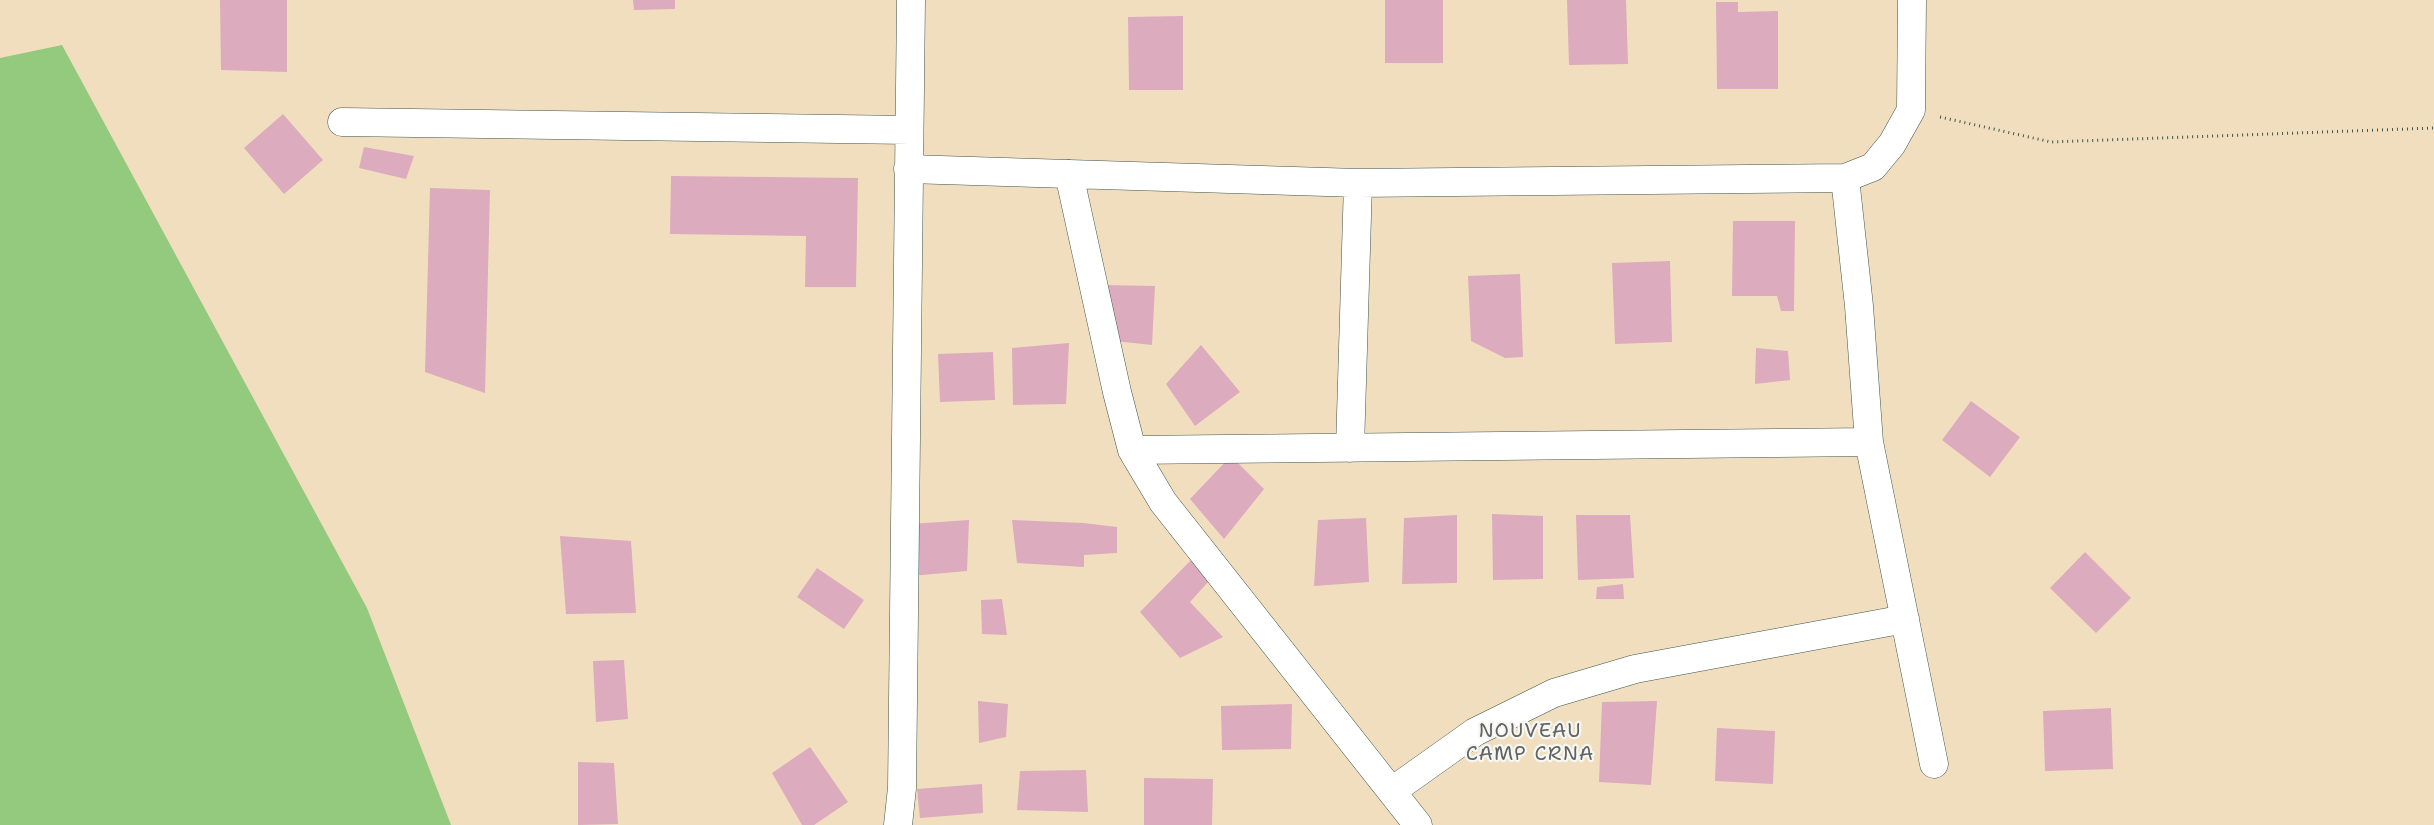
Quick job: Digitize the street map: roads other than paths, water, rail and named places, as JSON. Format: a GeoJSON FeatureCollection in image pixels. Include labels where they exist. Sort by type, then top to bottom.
{"type":"FeatureCollection","features":[{"type":"Feature","properties":{"kind":"street"},"geometry":{"type":"LineString","coordinates":[[898,825],[902,788],[911,0]]}},
{"type":"Feature","properties":{"kind":"street"},"geometry":{"type":"LineString","coordinates":[[908,169],[1358,182],[1846,178],[1873,167],[1892,144],[1911,110],[1912,0]]}},
{"type":"Feature","properties":{"kind":"street"},"geometry":{"type":"LineString","coordinates":[[342,122],[909,130]]}},
{"type":"Feature","properties":{"kind":"street"},"geometry":{"type":"LineString","coordinates":[[1069,174],[1116,392],[1132,450],[1163,502],[1418,825]]}},
{"type":"Feature","properties":{"kind":"street"},"geometry":{"type":"LineString","coordinates":[[1846,178],[1859,306],[1869,442],[1934,764]]}},
{"type":"Feature","properties":{"kind":"street"},"geometry":{"type":"LineString","coordinates":[[1350,448],[1358,182]]}},
{"type":"Feature","properties":{"kind":"street"},"geometry":{"type":"LineString","coordinates":[[1132,450],[1869,442]]}},
{"type":"Feature","properties":{"kind":"street"},"geometry":{"type":"LineString","coordinates":[[1392,791],[1476,732],[1554,693],[1635,669],[1905,619]]}},
{"type":"Feature","properties":{"kind":"district","name":"NOUVEAU CAMP CRNA"},"geometry":{"type":"Point","coordinates":[1530,744]}}]}
